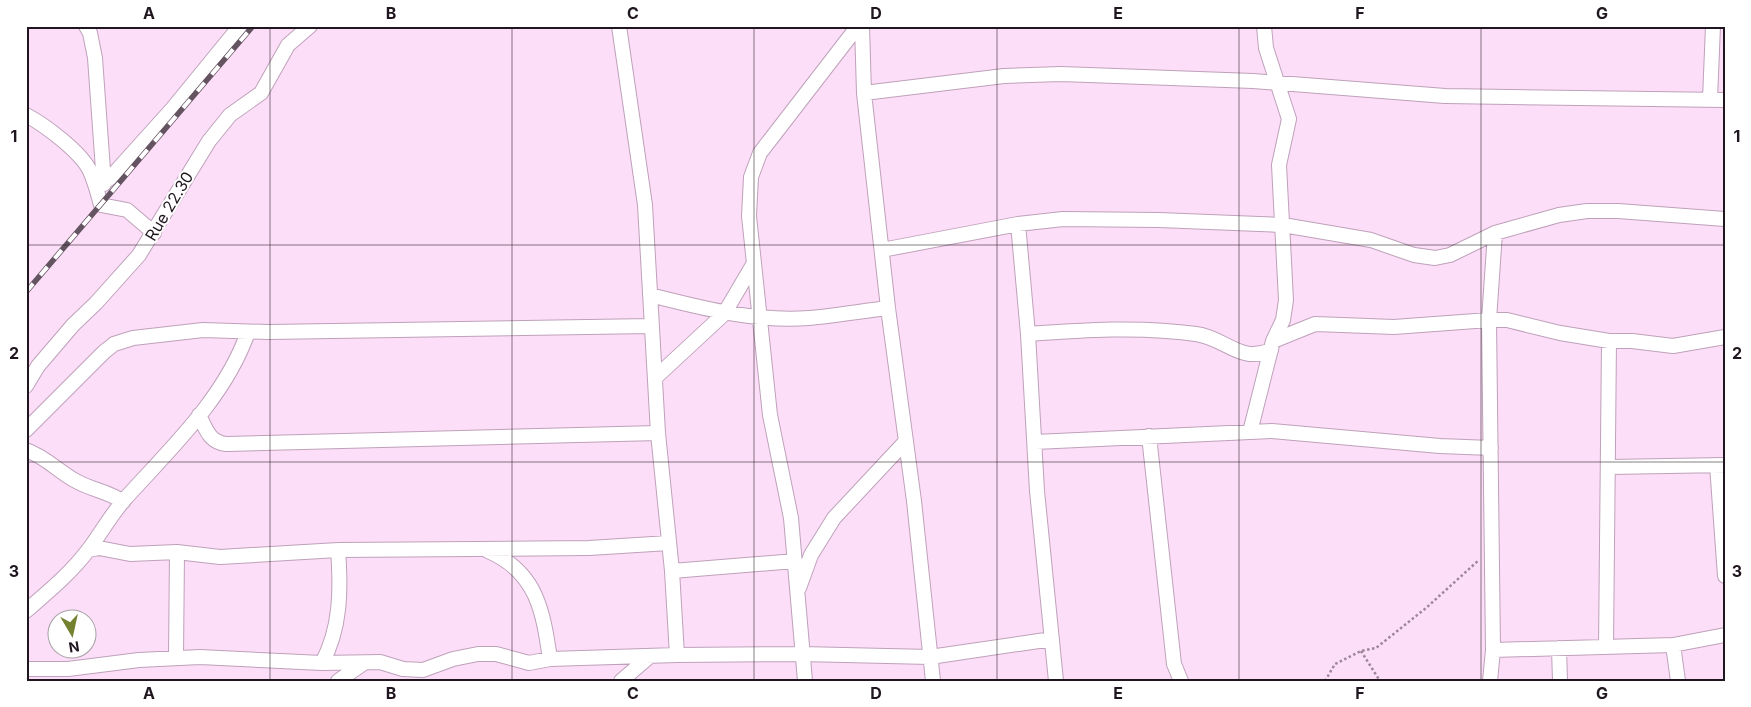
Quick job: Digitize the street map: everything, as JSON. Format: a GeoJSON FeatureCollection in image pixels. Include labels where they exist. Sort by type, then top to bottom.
{"type":"FeatureCollection","features":[{"type":"Feature","properties":{"kind":"street"},"geometry":{"type":"LineString","coordinates":[[86,26],[94,46],[101,205],[127,210],[154,233]]}},
{"type":"Feature","properties":{"kind":"street"},"geometry":{"type":"LineString","coordinates":[[100,186],[173,108],[240,26]]}},
{"type":"Feature","properties":{"kind":"street","name":"Rue 22.30"},"geometry":{"type":"LineString","coordinates":[[26,386],[56,344],[139,255],[209,142],[230,115],[261,93],[288,45],[310,26]]}},
{"type":"Feature","properties":{"kind":"street"},"geometry":{"type":"LineString","coordinates":[[619,26],[645,204],[650,326],[656,377],[658,433],[672,571],[677,655]]}},
{"type":"Feature","properties":{"kind":"street"},"geometry":{"type":"LineString","coordinates":[[804,681],[798,590],[788,495],[770,416],[749,216],[751,177],[760,153],[858,26]]}},
{"type":"Feature","properties":{"kind":"street"},"geometry":{"type":"LineString","coordinates":[[862,26],[864,93],[933,681]]}},
{"type":"Feature","properties":{"kind":"street"},"geometry":{"type":"LineString","coordinates":[[1250,432],[1259,389],[1285,310],[1279,164],[1289,119],[1266,48],[1264,26]]}},
{"type":"Feature","properties":{"kind":"street"},"geometry":{"type":"LineString","coordinates":[[1710,99],[1713,26]]}},
{"type":"Feature","properties":{"kind":"street"},"geometry":{"type":"LineString","coordinates":[[864,93],[1004,76],[1077,75],[1277,84],[1445,96],[1725,100]]}},
{"type":"Feature","properties":{"kind":"street"},"geometry":{"type":"LineString","coordinates":[[26,115],[40,122],[58,136],[90,170],[100,186]]}},
{"type":"Feature","properties":{"kind":"street"},"geometry":{"type":"LineString","coordinates":[[882,250],[1018,224],[1063,219],[1283,225],[1371,240],[1414,255],[1435,258],[1450,255],[1495,233],[1559,215],[1587,211],[1618,211],[1725,219]]}},
{"type":"Feature","properties":{"kind":"street"},"geometry":{"type":"LineString","coordinates":[[1018,224],[1056,681]]}},
{"type":"Feature","properties":{"kind":"street"},"geometry":{"type":"LineString","coordinates":[[1490,681],[1493,650],[1493,547],[1489,320],[1495,233]]}},
{"type":"Feature","properties":{"kind":"street"},"geometry":{"type":"LineString","coordinates":[[656,377],[724,314],[754,263]]}},
{"type":"Feature","properties":{"kind":"street"},"geometry":{"type":"LineString","coordinates":[[650,295],[724,314],[760,316],[809,318],[888,308]]}},
{"type":"Feature","properties":{"kind":"street"},"geometry":{"type":"LineString","coordinates":[[1028,334],[1077,330],[1180,332],[1210,336],[1250,355],[1259,355],[1272,345],[1315,324],[1385,327],[1507,320],[1560,333],[1609,341],[1632,341],[1672,346],[1725,337]]}},
{"type":"Feature","properties":{"kind":"street"},"geometry":{"type":"LineString","coordinates":[[123,502],[109,493],[74,480],[32,452],[27,429],[114,344],[133,338],[178,331],[225,330],[248,332],[650,326]]}},
{"type":"Feature","properties":{"kind":"street"},"geometry":{"type":"LineString","coordinates":[[26,610],[67,575],[123,502],[199,414],[236,362],[248,332]]}},
{"type":"Feature","properties":{"kind":"street"},"geometry":{"type":"LineString","coordinates":[[1606,647],[1610,467],[1609,341]]}},
{"type":"Feature","properties":{"kind":"street"},"geometry":{"type":"LineString","coordinates":[[199,414],[209,437],[218,443],[226,444],[658,433]]}},
{"type":"Feature","properties":{"kind":"street"},"geometry":{"type":"LineString","coordinates":[[1035,442],[1272,431],[1440,446],[1491,448]]}},
{"type":"Feature","properties":{"kind":"street"},"geometry":{"type":"LineString","coordinates":[[1149,436],[1174,664],[1181,681]]}},
{"type":"Feature","properties":{"kind":"street"},"geometry":{"type":"LineString","coordinates":[[798,590],[811,555],[834,518],[906,441]]}},
{"type":"Feature","properties":{"kind":"street"},"geometry":{"type":"LineString","coordinates":[[1610,467],[1721,465],[1725,576]]}},
{"type":"Feature","properties":{"kind":"street"},"geometry":{"type":"LineString","coordinates":[[88,550],[99,548],[130,554],[177,552],[220,556],[338,550],[540,549],[669,543]]}},
{"type":"Feature","properties":{"kind":"street"},"geometry":{"type":"LineString","coordinates":[[480,548],[502,557],[514,565],[534,589],[541,611],[550,659]]}},
{"type":"Feature","properties":{"kind":"street"},"geometry":{"type":"LineString","coordinates":[[322,663],[335,635],[339,590],[338,550]]}},
{"type":"Feature","properties":{"kind":"street"},"geometry":{"type":"LineString","coordinates":[[176,658],[177,552]]}},
{"type":"Feature","properties":{"kind":"street"},"geometry":{"type":"LineString","coordinates":[[672,571],[794,561]]}},
{"type":"Feature","properties":{"kind":"street"},"geometry":{"type":"LineString","coordinates":[[1493,650],[1673,645],[1725,635]]}},
{"type":"Feature","properties":{"kind":"street"},"geometry":{"type":"LineString","coordinates":[[26,669],[68,669],[176,658],[241,658],[322,663],[380,662],[403,669],[423,670],[452,659],[478,654],[496,654],[520,662],[550,659],[677,655],[801,654],[930,657],[1052,639]]}},
{"type":"Feature","properties":{"kind":"street"},"geometry":{"type":"LineString","coordinates":[[1673,645],[1678,681]]}},
{"type":"Feature","properties":{"kind":"street"},"geometry":{"type":"LineString","coordinates":[[1560,648],[1560,681]]}},
{"type":"Feature","properties":{"kind":"street"},"geometry":{"type":"LineString","coordinates":[[621,681],[650,656]]}},
{"type":"Feature","properties":{"kind":"street"},"geometry":{"type":"LineString","coordinates":[[338,681],[365,662]]}},
{"type":"Feature","properties":{"kind":"path"},"geometry":{"type":"LineString","coordinates":[[1325,681],[1335,664],[1361,651],[1376,648],[1426,608],[1493,547]]}},
{"type":"Feature","properties":{"kind":"path"},"geometry":{"type":"LineString","coordinates":[[1361,651],[1380,681]]}},
{"type":"Feature","properties":{"kind":"railway"},"geometry":{"type":"LineString","coordinates":[[26,292],[253,26]]}}]}
